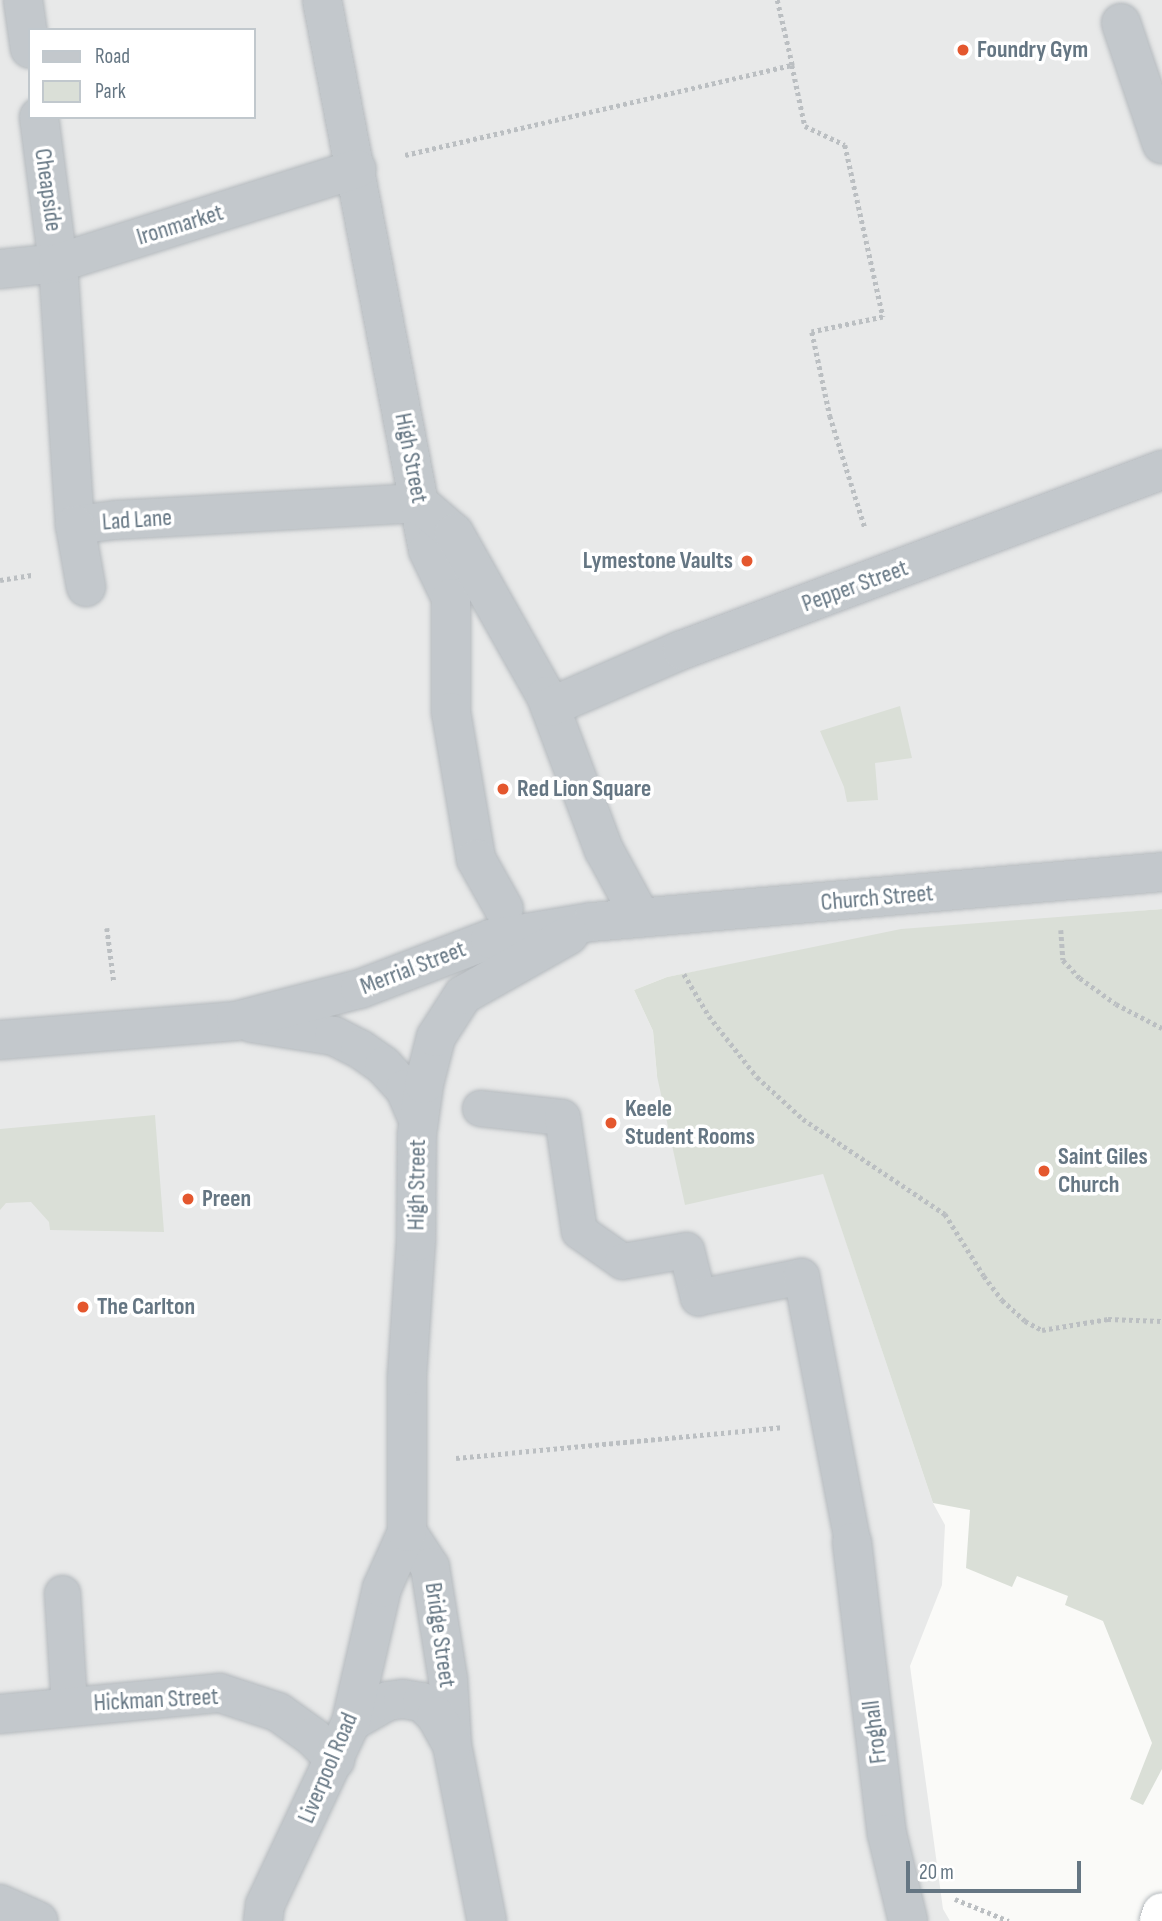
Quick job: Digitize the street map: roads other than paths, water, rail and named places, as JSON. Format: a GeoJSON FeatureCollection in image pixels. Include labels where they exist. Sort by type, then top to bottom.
{"type":"FeatureCollection","features":[{"type":"Feature","properties":{"kind":"highway"},"geometry":{"type":"LineString","coordinates":[[1159,1921],[1162,1912]]}},
{"type":"Feature","properties":{"kind":"street"},"geometry":{"type":"LineString","coordinates":[[23,0],[28,35]]}},
{"type":"Feature","properties":{"kind":"street","name":"High Street"},"geometry":{"type":"LineString","coordinates":[[322,0],[357,169],[428,550],[451,598],[452,712],[476,859],[504,909]]}},
{"type":"Feature","properties":{"kind":"street"},"geometry":{"type":"LineString","coordinates":[[1121,23],[1162,144]]}},
{"type":"Feature","properties":{"kind":"street","name":"Cheapside"},"geometry":{"type":"LineString","coordinates":[[39,119],[58,263]]}},
{"type":"Feature","properties":{"kind":"street","name":"Ironmarket"},"geometry":{"type":"LineString","coordinates":[[0,269],[58,263],[357,169]]}},
{"type":"Feature","properties":{"kind":"street","name":"Lad Lane"},"geometry":{"type":"LineString","coordinates":[[58,263],[75,525],[116,520],[419,503]]}},
{"type":"Feature","properties":{"kind":"street","name":"Pepper Street"},"geometry":{"type":"LineString","coordinates":[[550,707],[682,650],[1162,470]]}},
{"type":"Feature","properties":{"kind":"street"},"geometry":{"type":"LineString","coordinates":[[419,503],[454,533],[550,707],[604,850],[641,918]]}},
{"type":"Feature","properties":{"kind":"street"},"geometry":{"type":"LineString","coordinates":[[75,525],[86,587]]}},
{"type":"Feature","properties":{"kind":"street","name":"Church Street"},"geometry":{"type":"LineString","coordinates":[[592,922],[1162,872]]}},
{"type":"Feature","properties":{"kind":"street","name":"High Street"},"geometry":{"type":"LineString","coordinates":[[407,1532],[407,1376],[416,1242],[418,1119],[436,1037],[463,995],[592,922]]}},
{"type":"Feature","properties":{"kind":"street","name":"Merrial Street"},"geometry":{"type":"LineString","coordinates":[[0,1040],[236,1021],[360,989],[490,939],[592,922]]}},
{"type":"Feature","properties":{"kind":"street","name":"Merrial Street"},"geometry":{"type":"LineString","coordinates":[[236,1021],[334,1036],[360,1049],[384,1066],[405,1089],[418,1119]]}},
{"type":"Feature","properties":{"kind":"street","name":"Liverpool Road"},"geometry":{"type":"LineString","coordinates":[[259,1916],[351,1722],[382,1588],[407,1532]]}},
{"type":"Feature","properties":{"kind":"street","name":"Bridge Street"},"geometry":{"type":"LineString","coordinates":[[407,1532],[430,1567],[448,1679],[452,1745],[487,1921]]}},
{"type":"Feature","properties":{"kind":"street","name":"Froghall"},"geometry":{"type":"LineString","coordinates":[[852,1542],[887,1834],[908,1921]]}},
{"type":"Feature","properties":{"kind":"street","name":"Hickman Street"},"geometry":{"type":"LineString","coordinates":[[0,1714],[69,1705],[220,1693],[278,1712],[313,1737],[335,1760]]}},
{"type":"Feature","properties":{"kind":"street","name":"Bridge Street"},"geometry":{"type":"LineString","coordinates":[[351,1722],[388,1701],[403,1699],[422,1702],[436,1716],[452,1745]]}},
{"type":"Feature","properties":{"kind":"street"},"geometry":{"type":"LineString","coordinates":[[0,1904],[38,1921]]}},
{"type":"Feature","properties":{"kind":"lane"},"geometry":{"type":"LineString","coordinates":[[480,1108],[562,1117],[579,1231],[622,1261],[685,1250],[698,1297],[801,1276],[852,1542]]}},
{"type":"Feature","properties":{"kind":"lane"},"geometry":{"type":"LineString","coordinates":[[62,1592],[69,1705]]}},
{"type":"Feature","properties":{"kind":"place","name":"Foundry Gym"},"geometry":{"type":"Point","coordinates":[963,50]}},
{"type":"Feature","properties":{"kind":"place","name":"Lymestone Vaults"},"geometry":{"type":"Point","coordinates":[747,561]}},
{"type":"Feature","properties":{"kind":"place","name":"Red Lion Square"},"geometry":{"type":"Point","coordinates":[503,789]}},
{"type":"Feature","properties":{"kind":"place","name":"Keele Student Rooms"},"geometry":{"type":"Point","coordinates":[611,1123]}},
{"type":"Feature","properties":{"kind":"place","name":"Saint Giles Church"},"geometry":{"type":"Point","coordinates":[1044,1171]}},
{"type":"Feature","properties":{"kind":"place","name":"Preen"},"geometry":{"type":"Point","coordinates":[188,1199]}},
{"type":"Feature","properties":{"kind":"place","name":"The Carlton"},"geometry":{"type":"Point","coordinates":[83,1307]}}]}
